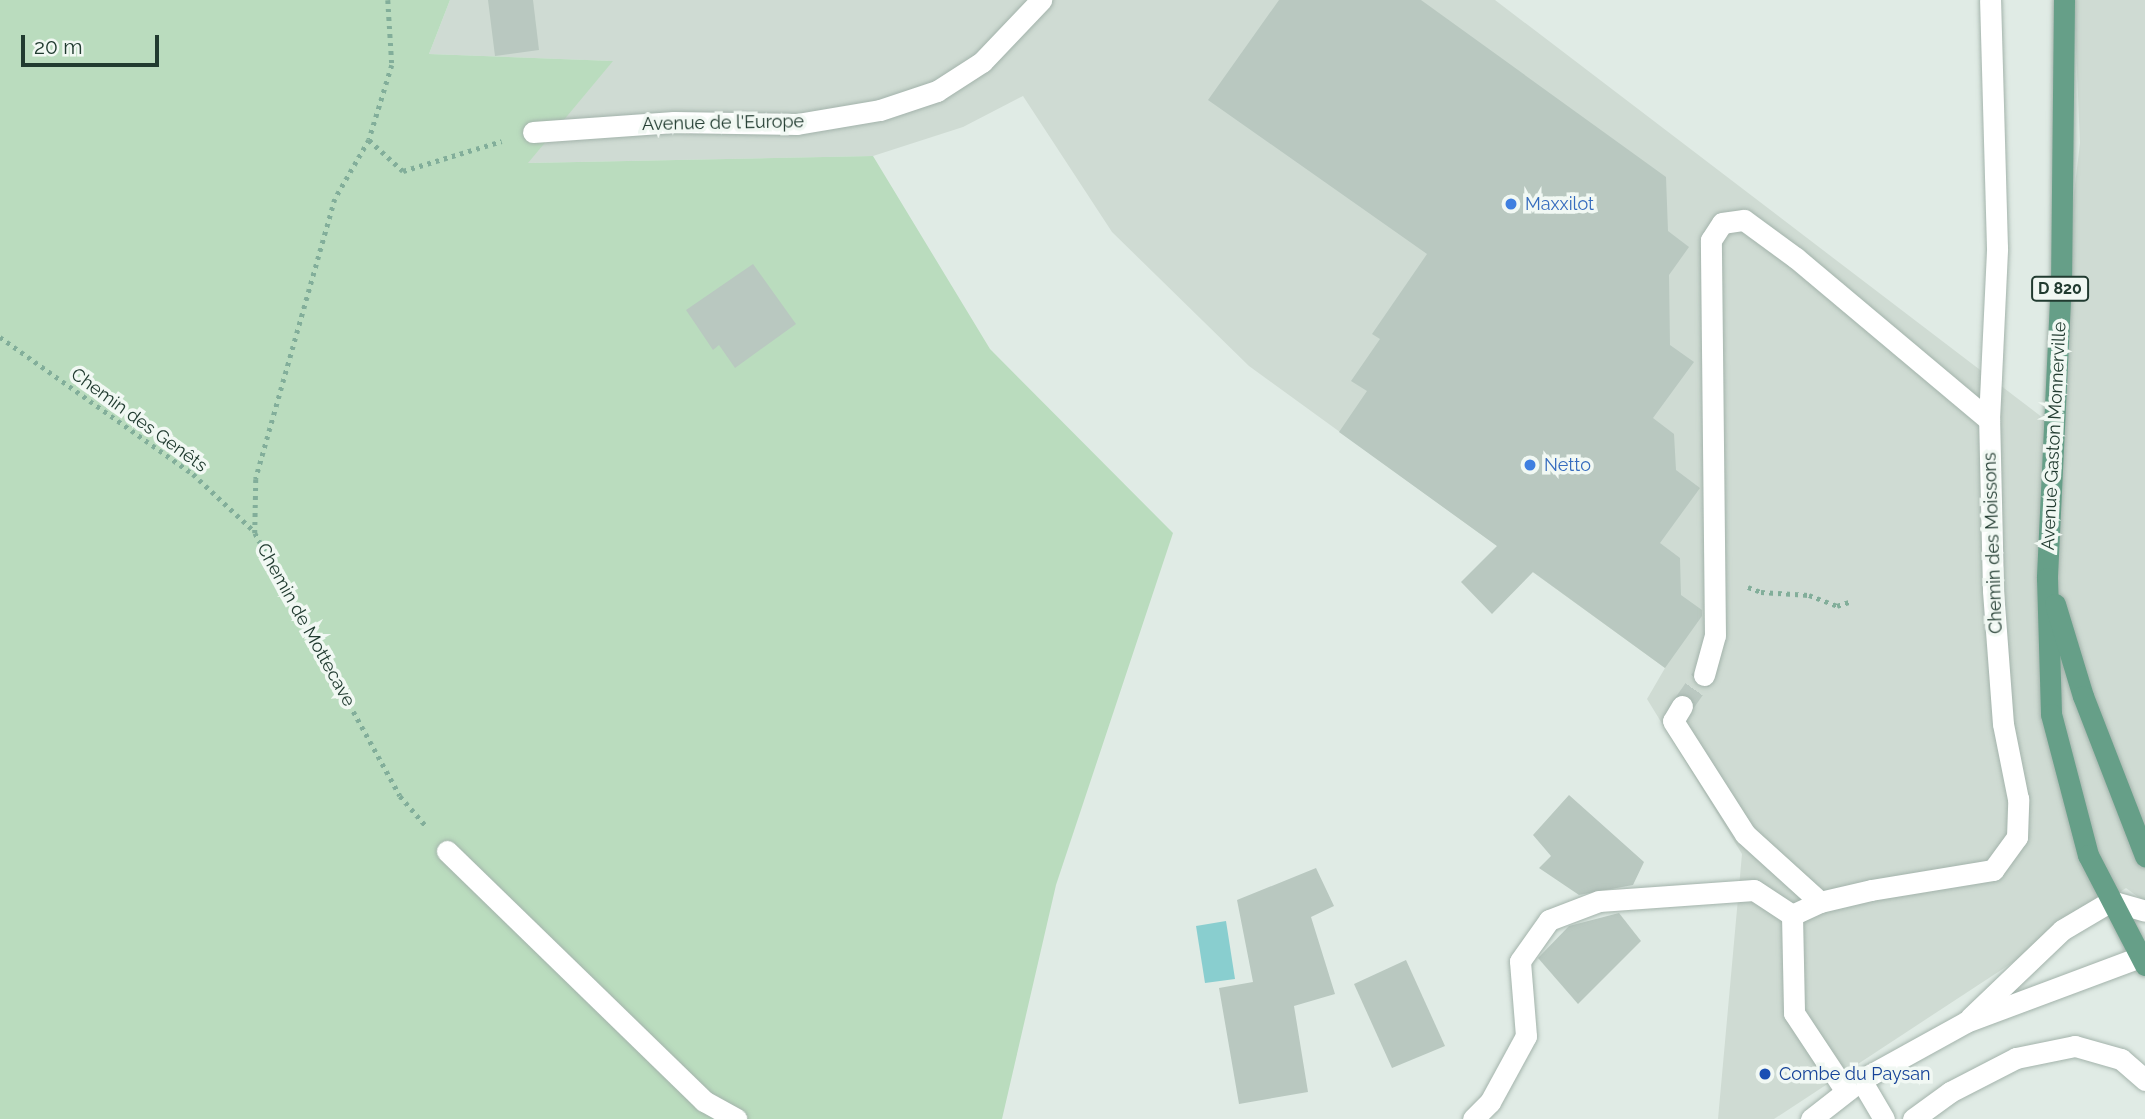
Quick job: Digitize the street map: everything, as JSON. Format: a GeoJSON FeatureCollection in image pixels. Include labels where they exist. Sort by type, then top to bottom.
{"type":"FeatureCollection","features":[{"type":"Feature","properties":{"kind":"main road","name":"Avenue Gaston Monnerville"},"geometry":{"type":"LineString","coordinates":[[2064,0],[2061,279],[2047,578],[2051,714],[2088,855],[2110,901],[2144,960]]}},
{"type":"Feature","properties":{"kind":"main road","name":"Avenue Gaston Monnerville"},"geometry":{"type":"LineString","coordinates":[[2047,578],[2082,696],[2145,856]]}},
{"type":"Feature","properties":{"kind":"street","name":"Avenue de l'Europe"},"geometry":{"type":"LineString","coordinates":[[533,132],[674,122],[797,124],[880,110],[937,91],[982,62],[1041,0]]}},
{"type":"Feature","properties":{"kind":"street","name":"Chemin des Moissons"},"geometry":{"type":"LineString","coordinates":[[1792,915],[1820,902],[1993,870],[2017,837],[2018,799],[2003,724],[1993,590],[1989,420],[1997,248],[1990,0]]}},
{"type":"Feature","properties":{"kind":"street"},"geometry":{"type":"LineString","coordinates":[[1704,675],[1715,635],[1711,240],[1722,223],[1744,220],[1785,250],[1844,295],[1871,324],[1989,420]]}},
{"type":"Feature","properties":{"kind":"street"},"geometry":{"type":"LineString","coordinates":[[1682,706],[1673,721],[1745,834],[1820,902]]}},
{"type":"Feature","properties":{"kind":"street"},"geometry":{"type":"LineString","coordinates":[[447,851],[704,1101],[736,1119]]}},
{"type":"Feature","properties":{"kind":"street"},"geometry":{"type":"LineString","coordinates":[[1472,1119],[1490,1102],[1526,1035],[1520,961],[1549,920],[1599,901],[1754,890],[1792,915],[1794,1013],[1884,1119]]}},
{"type":"Feature","properties":{"kind":"street"},"geometry":{"type":"LineString","coordinates":[[1966,1022],[2062,930],[2110,901],[2145,911]]}},
{"type":"Feature","properties":{"kind":"street"},"geometry":{"type":"LineString","coordinates":[[1811,1119],[1853,1085],[1966,1022],[2144,960]]}},
{"type":"Feature","properties":{"kind":"street"},"geometry":{"type":"LineString","coordinates":[[1913,1119],[1950,1093],[2015,1058],[2075,1046],[2120,1059],[2145,1080]]}},
{"type":"Feature","properties":{"kind":"path","name":"Chemin de Mottecave"},"geometry":{"type":"LineString","coordinates":[[388,0],[392,12],[392,65],[369,140],[335,199],[256,479],[256,533],[400,796],[447,851]]}},
{"type":"Feature","properties":{"kind":"path"},"geometry":{"type":"LineString","coordinates":[[369,140],[403,171],[533,132]]}},
{"type":"Feature","properties":{"kind":"path","name":"Chemin des Genêts"},"geometry":{"type":"LineString","coordinates":[[0,337],[192,474],[256,533]]}},
{"type":"Feature","properties":{"kind":"path"},"geometry":{"type":"LineString","coordinates":[[1714,571],[1761,592],[1809,595],[1837,606],[1849,602]]}},
{"type":"Feature","properties":{"kind":"shaded area"},"geometry":{"type":"Polygon","coordinates":[[[450,0],[1495,0],[2047,421],[2080,143],[2074,0],[2145,0],[2145,902],[2126,888],[1774,1119],[1718,1119],[1742,854],[1647,699],[1665,668],[1249,366],[1112,232],[1023,96],[963,127],[873,156],[527,163],[612,61],[429,54],[450,0]]]}},
{"type":"Feature","properties":{"kind":"green space"},"geometry":{"type":"Polygon","coordinates":[[[0,0],[450,0],[429,54],[613,61],[528,163],[873,156],[990,349],[1173,533],[1056,885],[1002,1119],[0,1119],[0,0]]]}},
{"type":"Feature","properties":{"kind":"water"},"geometry":{"type":"Polygon","coordinates":[[[1226,921],[1235,979],[1205,983],[1196,926],[1226,921]]]}},
{"type":"Feature","properties":{"kind":"building"},"geometry":{"type":"Polygon","coordinates":[[[488,0],[533,0],[539,50],[495,56],[488,0]]]}},
{"type":"Feature","properties":{"kind":"building"},"geometry":{"type":"Polygon","coordinates":[[[1279,0],[1421,0],[1666,177],[1668,231],[1689,247],[1669,275],[1670,345],[1694,362],[1653,418],[1674,434],[1676,470],[1700,488],[1660,543],[1680,558],[1681,595],[1702,610],[1702,616],[1665,668],[1533,572],[1492,614],[1461,582],[1497,546],[1339,432],[1367,391],[1351,381],[1380,339],[1372,334],[1427,254],[1208,100],[1279,0]]]}},
{"type":"Feature","properties":{"kind":"building"},"geometry":{"type":"Polygon","coordinates":[[[753,264],[796,324],[735,368],[719,345],[713,350],[686,310],[753,264]]]}},
{"type":"Feature","properties":{"kind":"building"},"geometry":{"type":"Polygon","coordinates":[[[1569,795],[1644,862],[1633,885],[1579,895],[1539,868],[1551,856],[1533,835],[1569,795]]]}},
{"type":"Feature","properties":{"kind":"building"},"geometry":{"type":"Polygon","coordinates":[[[1316,868],[1334,906],[1311,917],[1335,994],[1294,1006],[1308,1092],[1239,1104],[1219,988],[1253,982],[1237,900],[1316,868]]]}},
{"type":"Feature","properties":{"kind":"building"},"geometry":{"type":"Polygon","coordinates":[[[1619,913],[1641,941],[1578,1004],[1538,958],[1569,926],[1619,913]]]}},
{"type":"Feature","properties":{"kind":"building"},"geometry":{"type":"Polygon","coordinates":[[[1406,960],[1445,1046],[1392,1068],[1354,984],[1406,960]]]}},
{"type":"Feature","properties":{"kind":"tunnel"},"geometry":{"type":"LineString","coordinates":[[1682,706],[1704,675]]}},
{"type":"Feature","properties":{"kind":"place","name":"Maxxilot"},"geometry":{"type":"Point","coordinates":[1511,204]}},
{"type":"Feature","properties":{"kind":"place","name":"Netto"},"geometry":{"type":"Point","coordinates":[1530,465]}},
{"type":"Feature","properties":{"kind":"place","name":"Combe du Paysan"},"geometry":{"type":"Point","coordinates":[1765,1074]}}]}
